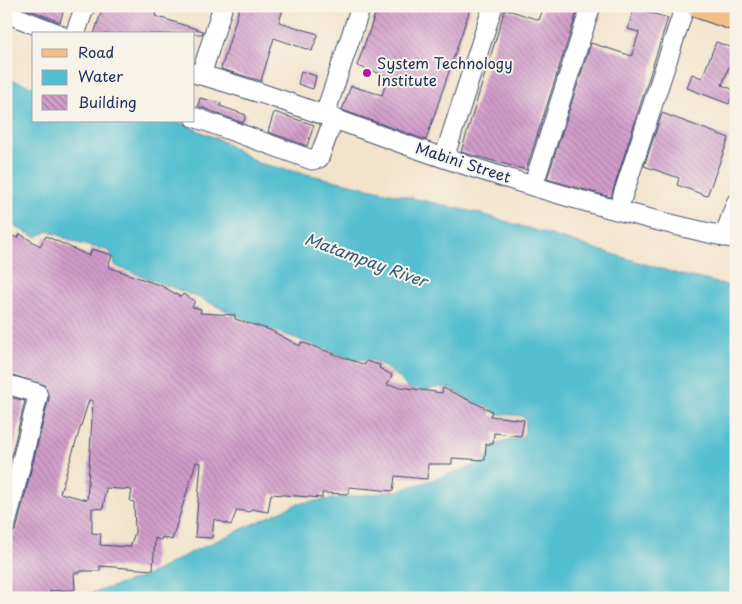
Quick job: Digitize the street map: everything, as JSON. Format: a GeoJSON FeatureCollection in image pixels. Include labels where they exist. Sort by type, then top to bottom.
{"type":"FeatureCollection","features":[{"type":"Feature","properties":{"kind":"main road"},"geometry":{"type":"LineString","coordinates":[[698,6],[736,20]]}},
{"type":"Feature","properties":{"kind":"street"},"geometry":{"type":"LineString","coordinates":[[76,32],[85,6]]}},
{"type":"Feature","properties":{"kind":"street"},"geometry":{"type":"LineString","coordinates":[[197,74],[223,6]]}},
{"type":"Feature","properties":{"kind":"street"},"geometry":{"type":"LineString","coordinates":[[195,117],[303,158],[312,160],[319,158],[361,6]]}},
{"type":"Feature","properties":{"kind":"street"},"geometry":{"type":"LineString","coordinates":[[444,158],[493,6]]}},
{"type":"Feature","properties":{"kind":"street"},"geometry":{"type":"LineString","coordinates":[[533,186],[591,6]]}},
{"type":"Feature","properties":{"kind":"street"},"geometry":{"type":"LineString","coordinates":[[618,210],[685,6]]}},
{"type":"Feature","properties":{"kind":"street"},"geometry":{"type":"LineString","coordinates":[[6,13],[53,32]]}},
{"type":"Feature","properties":{"kind":"street","name":"Mabini Street"},"geometry":{"type":"LineString","coordinates":[[197,74],[330,116],[444,158],[533,186],[618,210],[730,238]]}},
{"type":"Feature","properties":{"kind":"street"},"geometry":{"type":"LineString","coordinates":[[730,238],[736,203]]}},
{"type":"Feature","properties":{"kind":"street"},"geometry":{"type":"LineString","coordinates":[[6,384],[36,393],[38,396],[6,524]]}},
{"type":"Feature","properties":{"kind":"water","name":"Matampay River"},"geometry":{"type":"Polygon","coordinates":[[[6,78],[32,86],[32,122],[179,122],[222,141],[258,163],[478,213],[678,274],[736,287],[736,598],[76,598],[144,577],[192,552],[299,503],[398,491],[485,462],[494,445],[524,436],[526,420],[522,416],[496,414],[490,408],[467,399],[452,389],[441,387],[420,391],[409,389],[398,377],[379,363],[367,359],[355,360],[256,324],[197,297],[118,267],[115,265],[110,251],[77,243],[49,231],[36,237],[6,222],[6,78]]]}},
{"type":"Feature","properties":{"kind":"building"},"geometry":{"type":"Polygon","coordinates":[[[20,6],[65,6],[60,22],[20,6]]]}},
{"type":"Feature","properties":{"kind":"building"},"geometry":{"type":"Polygon","coordinates":[[[103,6],[158,6],[155,16],[203,31],[202,34],[195,34],[195,32],[95,32],[103,6]]]}},
{"type":"Feature","properties":{"kind":"building"},"geometry":{"type":"Polygon","coordinates":[[[240,6],[284,6],[279,22],[318,34],[312,51],[274,38],[261,81],[221,69],[240,6]]]}},
{"type":"Feature","properties":{"kind":"building"},"geometry":{"type":"Polygon","coordinates":[[[378,6],[471,6],[426,140],[342,110],[351,86],[382,95],[388,76],[357,66],[378,6]]]}},
{"type":"Feature","properties":{"kind":"building"},"geometry":{"type":"Polygon","coordinates":[[[544,6],[579,6],[526,170],[461,152],[505,9],[539,20],[544,6]]]}},
{"type":"Feature","properties":{"kind":"building"},"geometry":{"type":"Polygon","coordinates":[[[634,8],[668,18],[611,197],[547,179],[591,43],[632,56],[639,32],[628,29],[634,8]]]}},
{"type":"Feature","properties":{"kind":"building"},"geometry":{"type":"Polygon","coordinates":[[[716,42],[736,49],[722,85],[734,90],[729,104],[687,88],[692,74],[702,78],[716,42]]]}},
{"type":"Feature","properties":{"kind":"building"},"geometry":{"type":"Polygon","coordinates":[[[301,71],[316,76],[313,89],[298,84],[301,71]]]}},
{"type":"Feature","properties":{"kind":"building"},"geometry":{"type":"Polygon","coordinates":[[[200,98],[221,103],[220,106],[246,115],[243,123],[198,106],[200,98]]]}},
{"type":"Feature","properties":{"kind":"building"},"geometry":{"type":"Polygon","coordinates":[[[274,112],[314,125],[307,146],[268,132],[274,112]]]}},
{"type":"Feature","properties":{"kind":"building"},"geometry":{"type":"Polygon","coordinates":[[[662,113],[729,138],[707,196],[677,185],[679,178],[644,166],[662,113]]]}},
{"type":"Feature","properties":{"kind":"building"},"geometry":{"type":"Polygon","coordinates":[[[6,234],[18,238],[20,234],[40,246],[46,236],[89,256],[92,249],[112,255],[108,267],[162,286],[181,297],[183,294],[195,301],[192,307],[201,309],[200,313],[235,315],[235,319],[270,330],[300,346],[301,342],[365,365],[366,361],[380,365],[379,368],[392,375],[387,385],[442,393],[443,388],[492,411],[490,416],[524,420],[521,436],[494,433],[493,444],[486,444],[485,460],[452,458],[452,464],[428,464],[427,479],[395,476],[393,491],[349,487],[349,494],[322,493],[322,498],[271,494],[268,512],[251,509],[250,512],[237,510],[231,525],[214,519],[212,538],[195,537],[201,463],[196,462],[172,540],[162,537],[161,540],[155,538],[153,570],[100,566],[100,571],[80,571],[80,573],[74,573],[75,590],[50,591],[50,598],[6,598],[6,535],[14,532],[17,527],[49,398],[44,385],[6,373],[6,234]],[[89,400],[60,493],[87,500],[93,401],[89,400]],[[106,488],[103,509],[92,508],[92,533],[101,534],[100,545],[130,547],[135,532],[134,502],[130,501],[132,490],[106,488]]]}},
{"type":"Feature","properties":{"kind":"building"},"geometry":{"type":"Polygon","coordinates":[[[6,396],[25,401],[6,477],[6,396]]]}},
{"type":"Feature","properties":{"kind":"place","name":"System Technology Institute"},"geometry":{"type":"Point","coordinates":[367,73]}}]}
